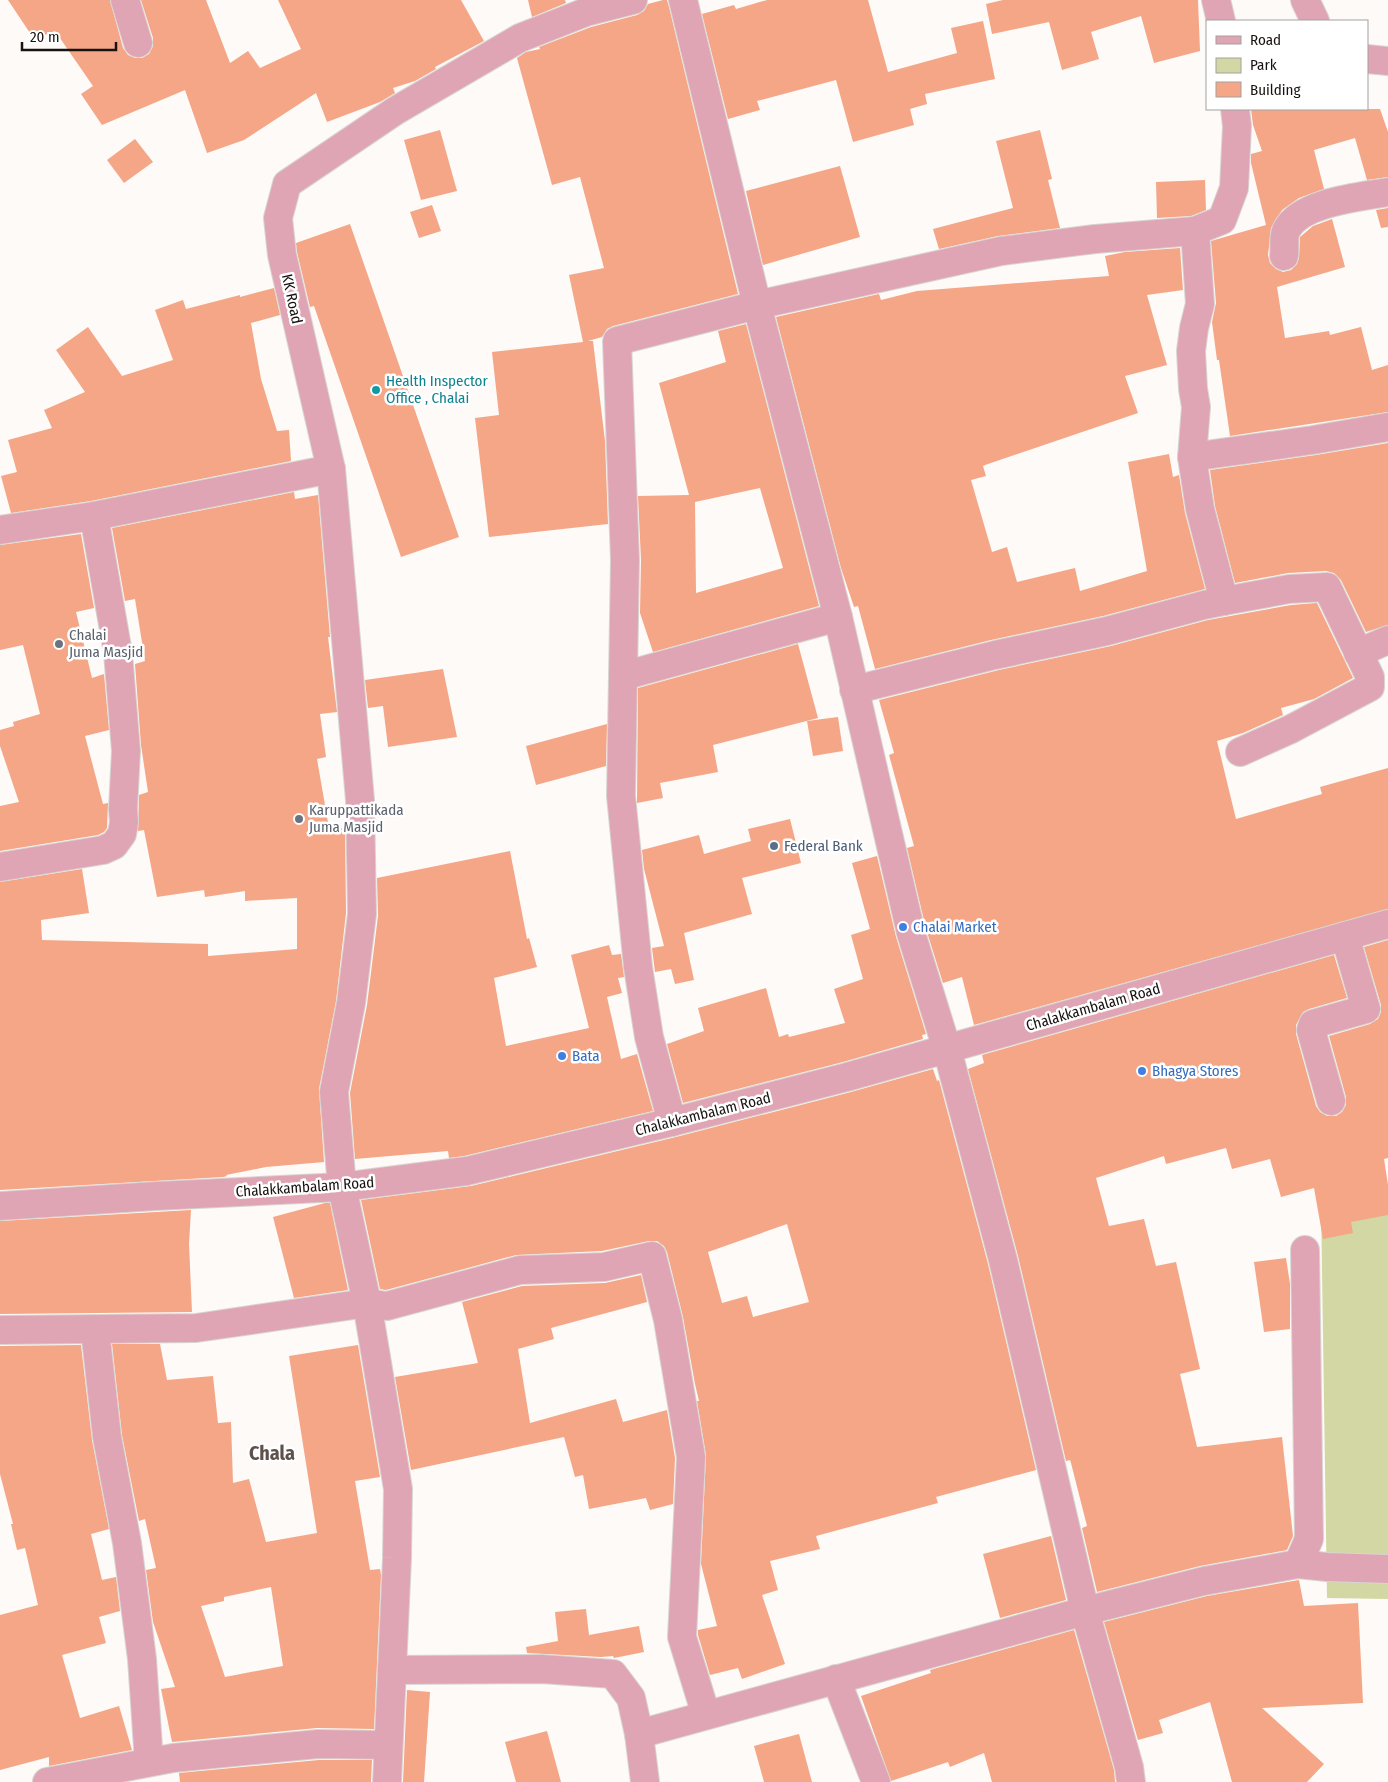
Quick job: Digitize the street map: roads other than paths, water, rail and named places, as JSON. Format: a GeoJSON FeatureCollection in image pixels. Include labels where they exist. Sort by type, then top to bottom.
{"type":"FeatureCollection","features":[{"type":"Feature","properties":{"kind":"street"},"geometry":{"type":"LineString","coordinates":[[124,0],[138,43]]}},
{"type":"Feature","properties":{"kind":"street","name":"KK Road"},"geometry":{"type":"LineString","coordinates":[[386,1782],[397,1558],[398,1489],[367,1303],[342,1187],[334,1092],[351,1003],[362,905],[360,800],[332,469],[282,255],[278,218],[287,184],[395,111],[520,38],[586,12],[633,0]]}},
{"type":"Feature","properties":{"kind":"street"},"geometry":{"type":"LineString","coordinates":[[683,0],[757,305],[838,617],[911,933],[948,1049],[1003,1260],[1085,1610],[1129,1767],[1131,1782]]}},
{"type":"Feature","properties":{"kind":"street"},"geometry":{"type":"LineString","coordinates":[[1216,0],[1222,20]]}},
{"type":"Feature","properties":{"kind":"street"},"geometry":{"type":"LineString","coordinates":[[1305,0],[1315,20]]}},
{"type":"Feature","properties":{"kind":"street"},"geometry":{"type":"LineString","coordinates":[[1368,59],[1388,61]]}},
{"type":"Feature","properties":{"kind":"street"},"geometry":{"type":"LineString","coordinates":[[672,1122],[649,1037],[638,967],[620,796],[626,560],[617,341],[757,305],[1001,251],[1095,239],[1195,232],[1222,220],[1234,188],[1237,126],[1234,110]]}},
{"type":"Feature","properties":{"kind":"street"},"geometry":{"type":"LineString","coordinates":[[1284,256],[1286,230],[1298,216],[1330,203],[1388,192]]}},
{"type":"Feature","properties":{"kind":"street"},"geometry":{"type":"LineString","coordinates":[[1195,232],[1200,304],[1191,350],[1196,407],[1192,457],[1200,508],[1224,601]]}},
{"type":"Feature","properties":{"kind":"street"},"geometry":{"type":"LineString","coordinates":[[1192,457],[1313,440],[1388,427]]}},
{"type":"Feature","properties":{"kind":"street"},"geometry":{"type":"LineString","coordinates":[[0,530],[94,516],[332,469]]}},
{"type":"Feature","properties":{"kind":"street"},"geometry":{"type":"LineString","coordinates":[[0,867],[103,850],[114,844],[122,834],[126,751],[118,653],[94,516]]}},
{"type":"Feature","properties":{"kind":"street"},"geometry":{"type":"LineString","coordinates":[[854,690],[995,655],[1107,631],[1204,605],[1289,589],[1327,587],[1370,676],[1370,687],[1292,729],[1240,752]]}},
{"type":"Feature","properties":{"kind":"street"},"geometry":{"type":"LineString","coordinates":[[623,676],[838,617]]}},
{"type":"Feature","properties":{"kind":"street"},"geometry":{"type":"LineString","coordinates":[[1358,653],[1388,640]]}},
{"type":"Feature","properties":{"kind":"street","name":"Chalakkambalam Road"},"geometry":{"type":"LineString","coordinates":[[0,1206],[342,1187],[467,1170],[672,1122],[948,1049],[1388,924]]}},
{"type":"Feature","properties":{"kind":"street"},"geometry":{"type":"LineString","coordinates":[[1331,1101],[1311,1030],[1312,1024],[1366,1009],[1345,936]]}},
{"type":"Feature","properties":{"kind":"street"},"geometry":{"type":"LineString","coordinates":[[1298,1564],[1310,1539],[1304,1250]]}},
{"type":"Feature","properties":{"kind":"street"},"geometry":{"type":"LineString","coordinates":[[0,1330],[196,1328],[367,1303],[387,1306],[520,1270],[604,1267],[652,1256],[668,1320],[691,1457],[682,1637],[706,1715]]}},
{"type":"Feature","properties":{"kind":"street"},"geometry":{"type":"LineString","coordinates":[[95,1330],[107,1437],[128,1543],[142,1659],[149,1762]]}},
{"type":"Feature","properties":{"kind":"street"},"geometry":{"type":"LineString","coordinates":[[639,1734],[1085,1610],[1204,1581],[1298,1564],[1327,1568],[1388,1568]]}},
{"type":"Feature","properties":{"kind":"street"},"geometry":{"type":"LineString","coordinates":[[392,1670],[542,1670],[613,1674],[631,1698],[639,1734],[645,1782]]}},
{"type":"Feature","properties":{"kind":"street"},"geometry":{"type":"LineString","coordinates":[[836,1679],[876,1782]]}},
{"type":"Feature","properties":{"kind":"street"},"geometry":{"type":"LineString","coordinates":[[47,1782],[173,1758],[318,1744],[388,1745]]}},
{"type":"Feature","properties":{"kind":"place","name":"Health Inspector Office , Chalai"},"geometry":{"type":"Point","coordinates":[376,390]}},
{"type":"Feature","properties":{"kind":"place","name":"Chalai Juma Masjid"},"geometry":{"type":"Point","coordinates":[59,644]}},
{"type":"Feature","properties":{"kind":"place","name":"Karuppattikada Juma Masjid"},"geometry":{"type":"Point","coordinates":[299,819]}},
{"type":"Feature","properties":{"kind":"place","name":"Federal Bank"},"geometry":{"type":"Point","coordinates":[774,846]}},
{"type":"Feature","properties":{"kind":"place","name":"Chalai Market"},"geometry":{"type":"Point","coordinates":[903,927]}},
{"type":"Feature","properties":{"kind":"place","name":"Bata"},"geometry":{"type":"Point","coordinates":[562,1056]}},
{"type":"Feature","properties":{"kind":"place","name":"Bhagya Stores"},"geometry":{"type":"Point","coordinates":[1142,1071]}},
{"type":"Feature","properties":{"kind":"district","name":"Chala"},"geometry":{"type":"Point","coordinates":[272,1453]}}]}
